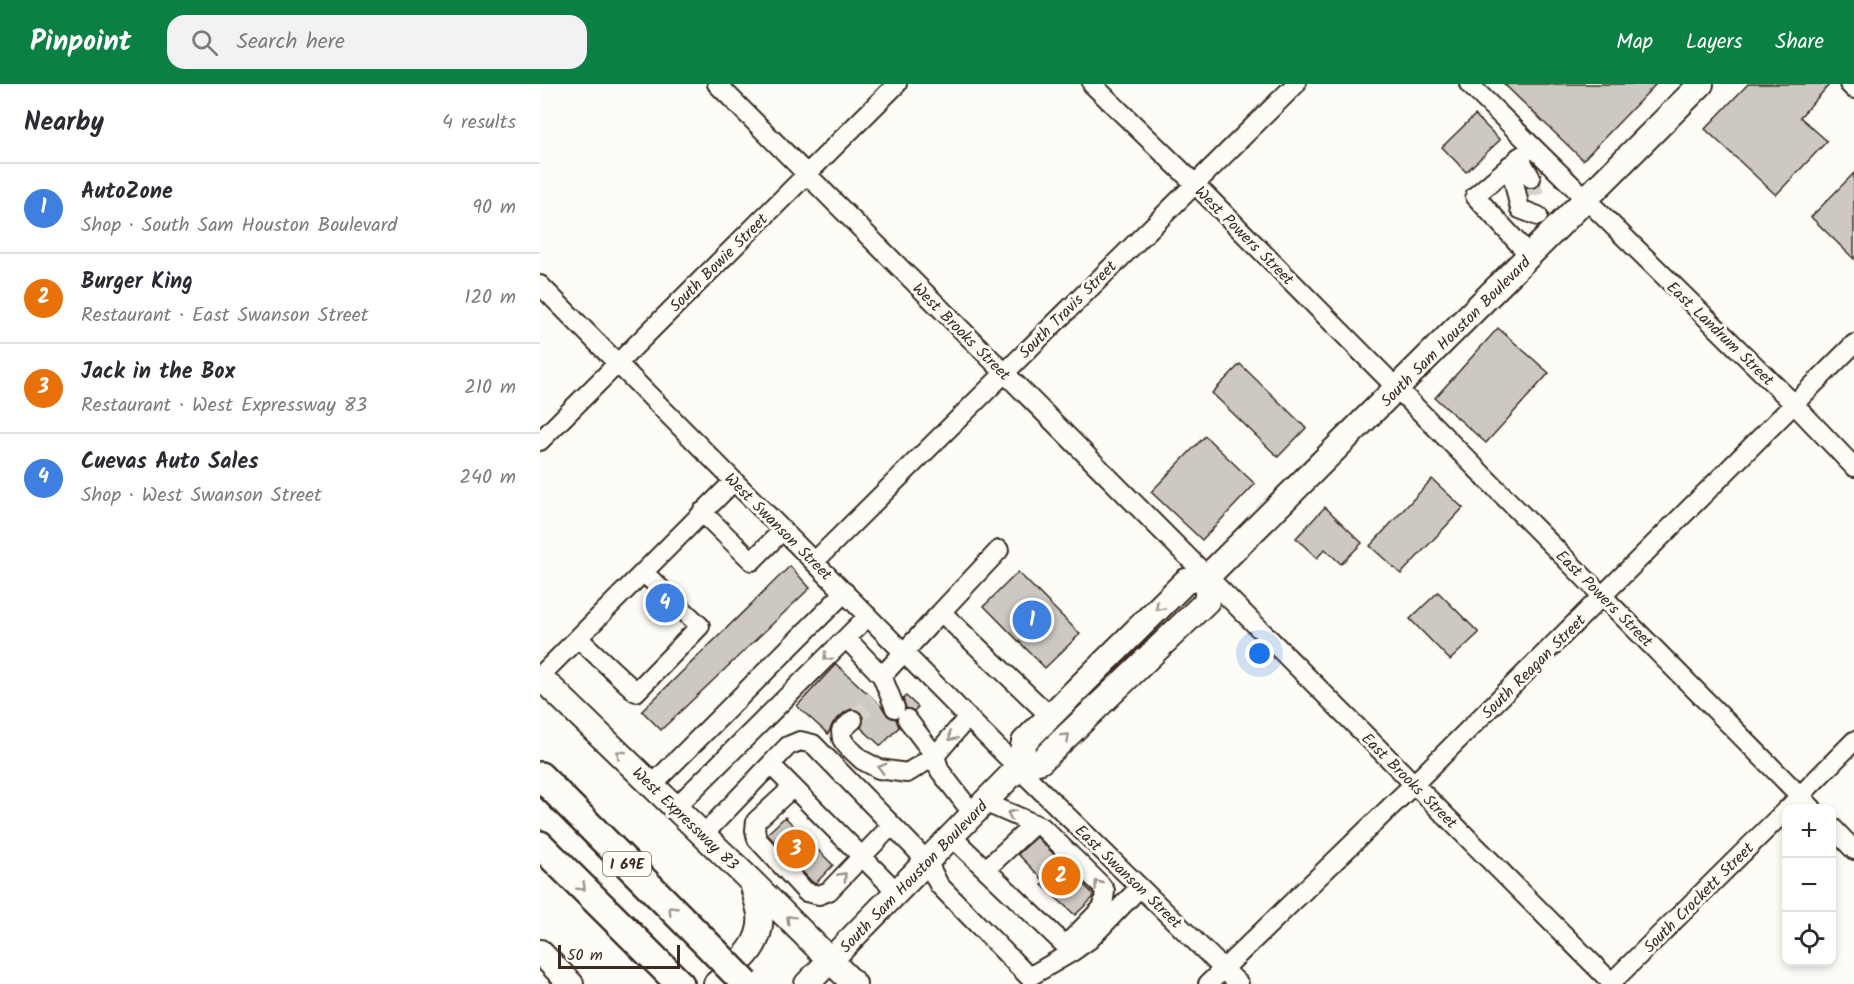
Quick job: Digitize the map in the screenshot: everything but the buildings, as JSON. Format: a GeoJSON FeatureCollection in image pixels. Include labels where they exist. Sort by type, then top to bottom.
{"type":"FeatureCollection","features":[{"type":"Feature","properties":{"kind":"highway","name":"I 69E"},"geometry":{"type":"LineString","coordinates":[[540,776],[746,984]]}},
{"type":"Feature","properties":{"kind":"highway","name":"I 69E"},"geometry":{"type":"LineString","coordinates":[[540,846],[680,984]]}},
{"type":"Feature","properties":{"kind":"main road","name":"South Sam Houston Boulevard"},"geometry":{"type":"LineString","coordinates":[[1018,768],[1023,742],[1186,581],[1207,577],[1530,256],[1542,217],[1586,201],[1698,85]]}},
{"type":"Feature","properties":{"kind":"main road","name":"South Sam Houston Boulevard"},"geometry":{"type":"LineString","coordinates":[[807,984],[1018,768],[1041,761],[1207,600],[1207,577]]}},
{"type":"Feature","properties":{"kind":"main road","name":"West Expressway 83"},"geometry":{"type":"LineString","coordinates":[[540,677],[854,984]]}},
{"type":"Feature","properties":{"kind":"main road"},"geometry":{"type":"LineString","coordinates":[[716,984],[750,951],[757,938],[760,915],[752,882]]}},
{"type":"Feature","properties":{"kind":"main road"},"geometry":{"type":"LineString","coordinates":[[540,952],[571,984]]}},
{"type":"Feature","properties":{"kind":"street","name":"West Brooks Street"},"geometry":{"type":"LineString","coordinates":[[717,84],[1207,577]]}},
{"type":"Feature","properties":{"kind":"street","name":"South Bowie Street"},"geometry":{"type":"LineString","coordinates":[[540,441],[897,84]]}},
{"type":"Feature","properties":{"kind":"street","name":"West Powers Street"},"geometry":{"type":"LineString","coordinates":[[1092,84],[1195,184],[1397,388]]}},
{"type":"Feature","properties":{"kind":"street","name":"South Travis Street"},"geometry":{"type":"LineString","coordinates":[[815,561],[1296,84]]}},
{"type":"Feature","properties":{"kind":"street","name":"East Landrum Street"},"geometry":{"type":"LineString","coordinates":[[1478,87],[1520,156],[1586,201],[1794,404],[1854,467]]}},
{"type":"Feature","properties":{"kind":"street"},"geometry":{"type":"LineString","coordinates":[[1520,156],[1531,178]]}},
{"type":"Feature","properties":{"kind":"street"},"geometry":{"type":"LineString","coordinates":[[1520,156],[1520,209],[1542,217]]}},
{"type":"Feature","properties":{"kind":"street"},"geometry":{"type":"LineString","coordinates":[[1520,156],[1475,196],[1530,256]]}},
{"type":"Feature","properties":{"kind":"street","name":"West Swanson Street"},"geometry":{"type":"LineString","coordinates":[[540,285],[1018,768]]}},
{"type":"Feature","properties":{"kind":"street","name":"South Reagan Street"},"geometry":{"type":"LineString","coordinates":[[1209,984],[1414,784],[1854,344]]}},
{"type":"Feature","properties":{"kind":"street","name":"East Powers Street"},"geometry":{"type":"LineString","coordinates":[[1397,388],[1603,596],[1795,804]]}},
{"type":"Feature","properties":{"kind":"street"},"geometry":{"type":"LineString","coordinates":[[540,677],[734,481]]}},
{"type":"Feature","properties":{"kind":"street"},"geometry":{"type":"LineString","coordinates":[[702,512],[752,561],[783,530]]}},
{"type":"Feature","properties":{"kind":"street"},"geometry":{"type":"LineString","coordinates":[[881,687],[904,651],[999,550]]}},
{"type":"Feature","properties":{"kind":"street"},"geometry":{"type":"LineString","coordinates":[[578,638],[636,692],[700,626],[643,572]]}},
{"type":"Feature","properties":{"kind":"street","name":"East Brooks Street"},"geometry":{"type":"LineString","coordinates":[[1207,577],[1611,984]]}},
{"type":"Feature","properties":{"kind":"street"},"geometry":{"type":"LineString","coordinates":[[652,785],[844,592]]}},
{"type":"Feature","properties":{"kind":"street"},"geometry":{"type":"LineString","coordinates":[[940,612],[1050,716]]}},
{"type":"Feature","properties":{"kind":"street"},"geometry":{"type":"LineString","coordinates":[[675,808],[868,616]]}},
{"type":"Feature","properties":{"kind":"street"},"geometry":{"type":"LineString","coordinates":[[846,638],[935,756],[939,771],[979,808],[1042,828],[1100,884],[1105,891],[1103,907],[1069,949]]}},
{"type":"Feature","properties":{"kind":"street"},"geometry":{"type":"LineString","coordinates":[[853,720],[841,730],[846,746],[861,760],[879,769],[907,772],[935,756],[968,717]]}},
{"type":"Feature","properties":{"kind":"street"},"geometry":{"type":"LineString","coordinates":[[703,835],[788,746],[800,741],[813,744],[927,861],[939,885],[1029,977],[1069,949],[1089,940],[1140,887]]}},
{"type":"Feature","properties":{"kind":"street","name":"South Crockett Street"},"geometry":{"type":"LineString","coordinates":[[1799,804],[1854,741]]}},
{"type":"Feature","properties":{"kind":"street"},"geometry":{"type":"LineString","coordinates":[[771,765],[897,892]]}},
{"type":"Feature","properties":{"kind":"street","name":"East Swanson Street"},"geometry":{"type":"LineString","coordinates":[[1018,768],[1239,984]]}},
{"type":"Feature","properties":{"kind":"street"},"geometry":{"type":"LineString","coordinates":[[793,787],[756,821],[755,830],[757,838],[806,892],[819,895],[829,891],[892,825]]}},
{"type":"Feature","properties":{"kind":"street","name":"South Crockett Street"},"geometry":{"type":"LineString","coordinates":[[1611,984],[1782,820]]}},
{"type":"Feature","properties":{"kind":"street"},"geometry":{"type":"LineString","coordinates":[[986,869],[1030,828],[1037,825]]}},
{"type":"Feature","properties":{"kind":"street"},"geometry":{"type":"LineString","coordinates":[[1836,831],[1854,850]]}},
{"type":"Feature","properties":{"kind":"street"},"geometry":{"type":"LineString","coordinates":[[951,836],[1069,949]]}},
{"type":"Feature","properties":{"kind":"tunnel"},"geometry":{"type":"LineString","coordinates":[[1531,178],[1536,200]]}},
{"type":"Feature","properties":{"kind":"tunnel"},"geometry":{"type":"LineString","coordinates":[[853,720],[874,699]]}},
{"type":"Feature","properties":{"kind":"place","name":"Cuevas Auto Sales"},"geometry":{"type":"Point","coordinates":[665,603]}},
{"type":"Feature","properties":{"kind":"place","name":"AutoZone"},"geometry":{"type":"Point","coordinates":[1032,620]}},
{"type":"Feature","properties":{"kind":"place","name":"Jack in the Box"},"geometry":{"type":"Point","coordinates":[796,849]}},
{"type":"Feature","properties":{"kind":"place","name":"Burger King"},"geometry":{"type":"Point","coordinates":[1061,876]}}]}
